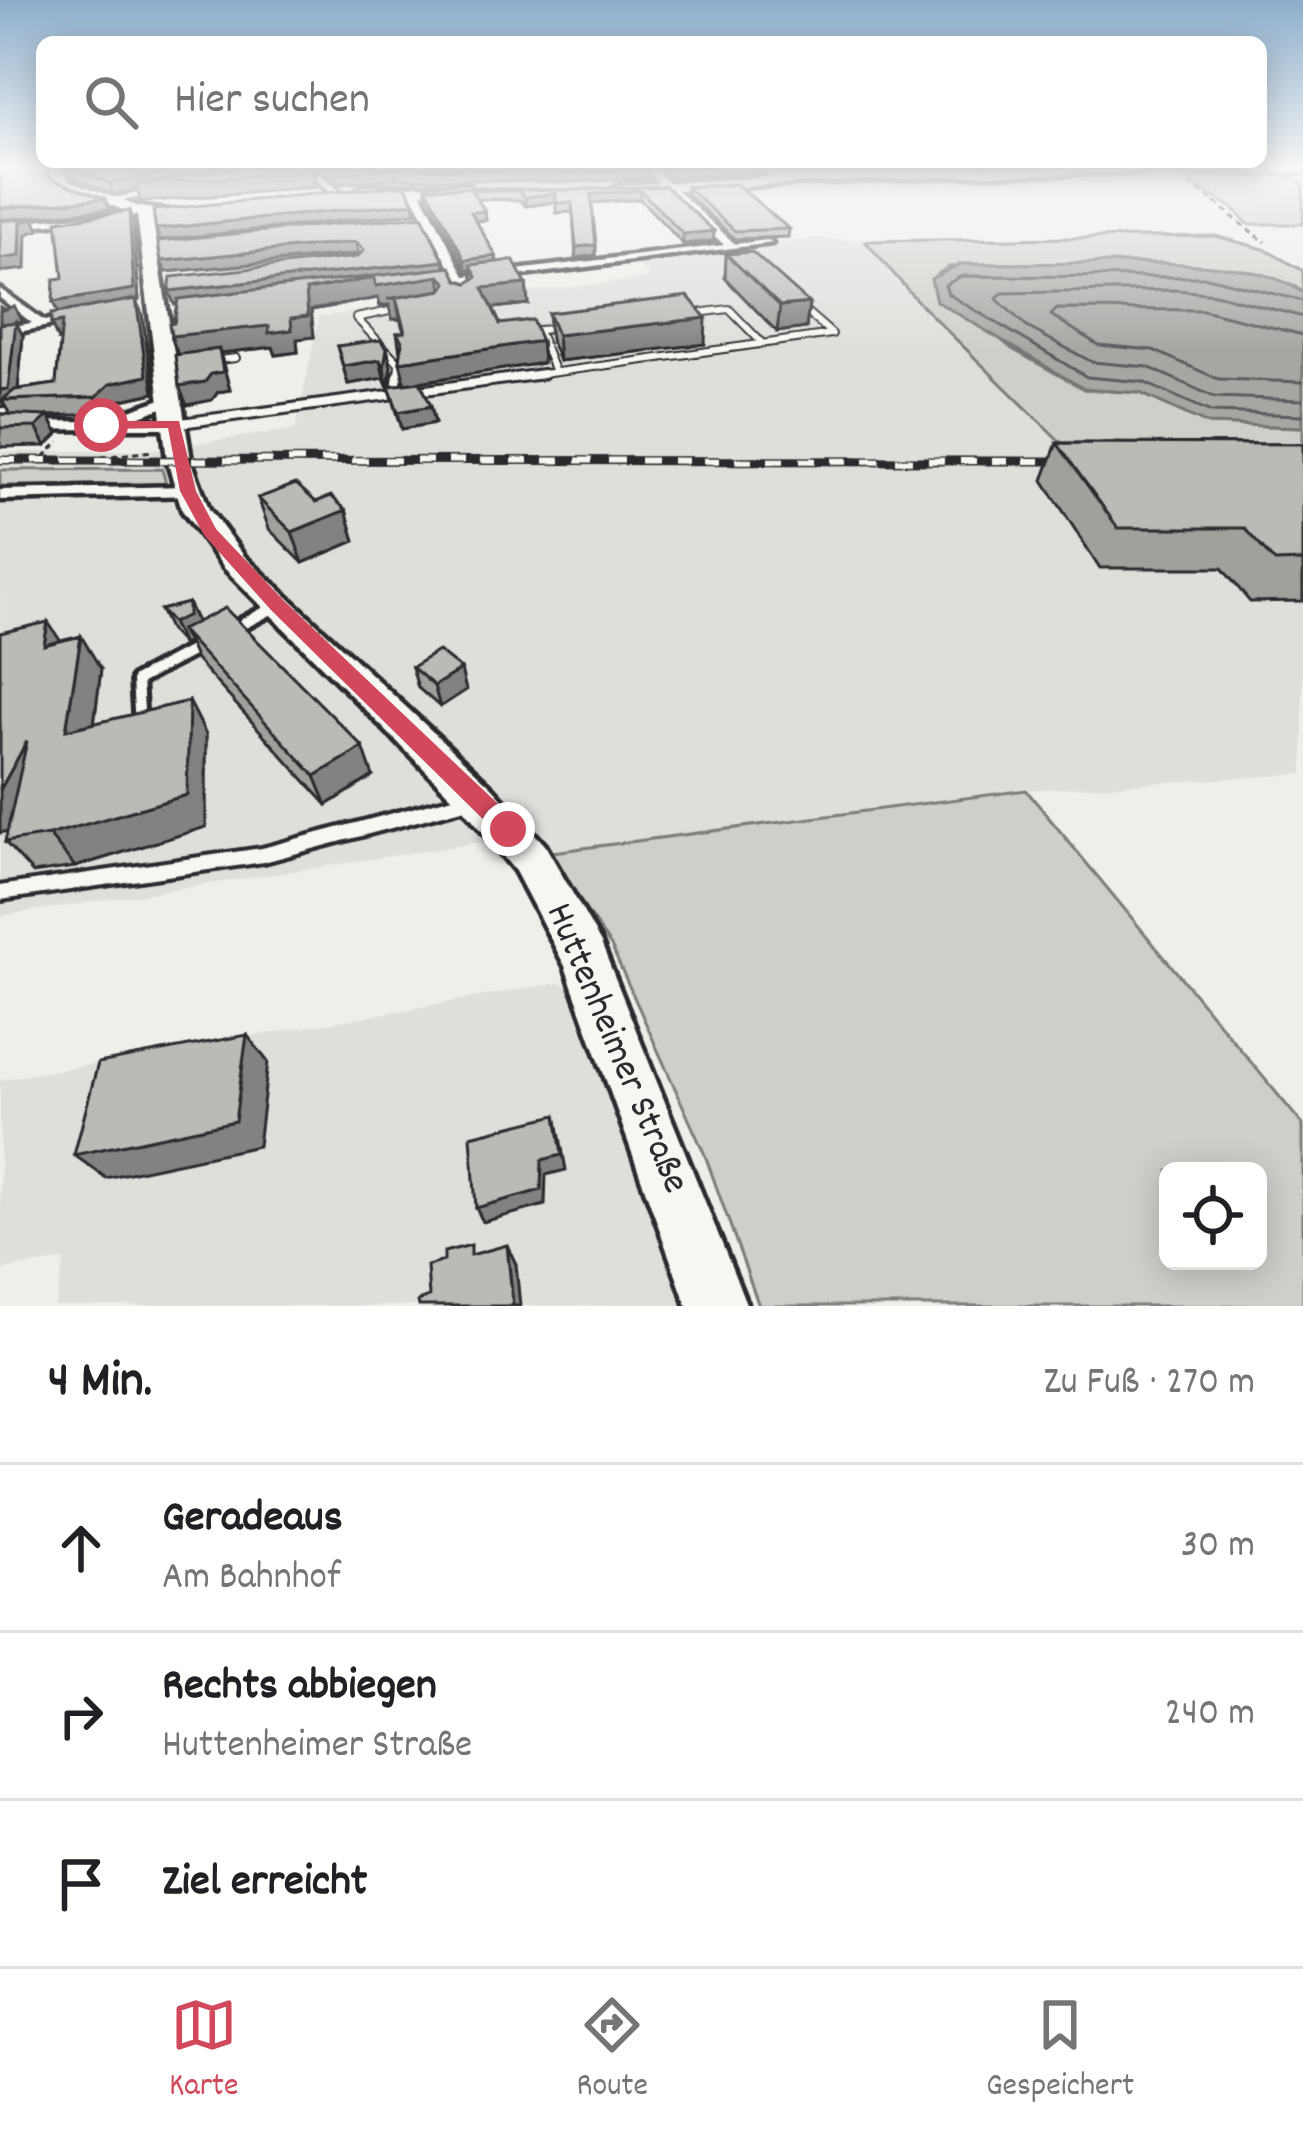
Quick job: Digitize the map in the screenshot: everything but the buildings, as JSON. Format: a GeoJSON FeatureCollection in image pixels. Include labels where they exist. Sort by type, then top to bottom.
{"type":"FeatureCollection","features":[{"type":"Feature","properties":{"kind":"street","name":"Huttenheimer Straße"},"geometry":{"type":"LineString","coordinates":[[145,228],[159,283],[159,310],[171,366],[172,412],[188,491],[209,532],[478,798],[530,858],[585,958],[717,1306]]}},
{"type":"Feature","properties":{"kind":"street"},"geometry":{"type":"LineString","coordinates":[[436,228],[470,296]]}},
{"type":"Feature","properties":{"kind":"street"},"geometry":{"type":"LineString","coordinates":[[712,228],[731,246]]}},
{"type":"Feature","properties":{"kind":"street"},"geometry":{"type":"LineString","coordinates":[[418,284],[767,243]]}},
{"type":"Feature","properties":{"kind":"street"},"geometry":{"type":"LineString","coordinates":[[147,246],[170,244]]}},
{"type":"Feature","properties":{"kind":"street"},"geometry":{"type":"LineString","coordinates":[[0,292],[42,325]]}},
{"type":"Feature","properties":{"kind":"street"},"geometry":{"type":"LineString","coordinates":[[0,332],[88,317]]}},
{"type":"Feature","properties":{"kind":"street"},"geometry":{"type":"LineString","coordinates":[[101,425],[172,412]]}},
{"type":"Feature","properties":{"kind":"street"},"geometry":{"type":"LineString","coordinates":[[0,426],[101,425],[172,412]]}},
{"type":"Feature","properties":{"kind":"street"},"geometry":{"type":"LineString","coordinates":[[0,495],[188,491]]}},
{"type":"Feature","properties":{"kind":"lane"},"geometry":{"type":"LineString","coordinates":[[731,246],[751,264]]}},
{"type":"Feature","properties":{"kind":"lane"},"geometry":{"type":"LineString","coordinates":[[396,391],[399,363],[356,318],[421,306]]}},
{"type":"Feature","properties":{"kind":"lane"},"geometry":{"type":"LineString","coordinates":[[172,412],[290,411],[396,391],[832,334],[799,306]]}},
{"type":"Feature","properties":{"kind":"lane"},"geometry":{"type":"LineString","coordinates":[[687,314],[729,309],[762,344]]}},
{"type":"Feature","properties":{"kind":"lane"},"geometry":{"type":"LineString","coordinates":[[554,370],[538,330],[580,326]]}},
{"type":"Feature","properties":{"kind":"lane"},"geometry":{"type":"LineString","coordinates":[[197,363],[236,358]]}},
{"type":"Feature","properties":{"kind":"lane"},"geometry":{"type":"LineString","coordinates":[[140,729],[136,680],[278,605]]}},
{"type":"Feature","properties":{"kind":"lane"},"geometry":{"type":"LineString","coordinates":[[0,893],[263,855],[478,798]]}},
{"type":"Feature","properties":{"kind":"path"},"geometry":{"type":"LineString","coordinates":[[1245,228],[1266,242]]}},
{"type":"Feature","properties":{"kind":"path"},"geometry":{"type":"LineString","coordinates":[[44,457],[52,448]]}},
{"type":"Feature","properties":{"kind":"path"},"geometry":{"type":"LineString","coordinates":[[102,457],[160,451]]}},
{"type":"Feature","properties":{"kind":"shaded area"},"geometry":{"type":"Polygon","coordinates":[[[1215,236],[1264,249],[1303,271],[1303,293],[1293,285],[1252,274],[1163,263],[987,264],[948,267],[931,279],[961,315],[1084,389],[1140,393],[1208,424],[1303,427],[1303,456],[1073,454],[920,304],[865,241],[1215,236]]]}},
{"type":"Feature","properties":{"kind":"shaded area"},"geometry":{"type":"Polygon","coordinates":[[[815,238],[865,241],[920,304],[1073,454],[1303,456],[1303,774],[1026,790],[545,853],[489,841],[0,916],[0,486],[166,484],[72,470],[0,470],[0,452],[150,450],[296,429],[319,316],[651,278],[632,260],[815,238]]]}},
{"type":"Feature","properties":{"kind":"shaded area"},"geometry":{"type":"Polygon","coordinates":[[[162,469],[166,484],[0,486],[0,470],[162,469]]]}},
{"type":"Feature","properties":{"kind":"shaded area"},"geometry":{"type":"Polygon","coordinates":[[[1026,790],[1303,1125],[1303,1306],[759,1306],[705,1155],[611,946],[545,853],[1026,790]]]}},
{"type":"Feature","properties":{"kind":"shaded area"},"geometry":{"type":"Polygon","coordinates":[[[559,983],[581,989],[682,1306],[55,1306],[65,1260],[0,1270],[0,1080],[559,983]]]}},
{"type":"Feature","properties":{"kind":"water"},"geometry":{"type":"Polygon","coordinates":[[[1163,263],[1255,272],[1303,293],[1303,427],[1208,424],[1140,393],[1084,389],[936,301],[931,279],[960,264],[1163,263]]]}},
{"type":"Feature","properties":{"kind":"railway"},"geometry":{"type":"LineString","coordinates":[[0,460],[1081,461]]}},
{"type":"Feature","properties":{"kind":"route"},"geometry":{"type":"LineString","coordinates":[[101,425],[174,424],[188,491],[209,532],[234,562],[508,829]]}}]}
